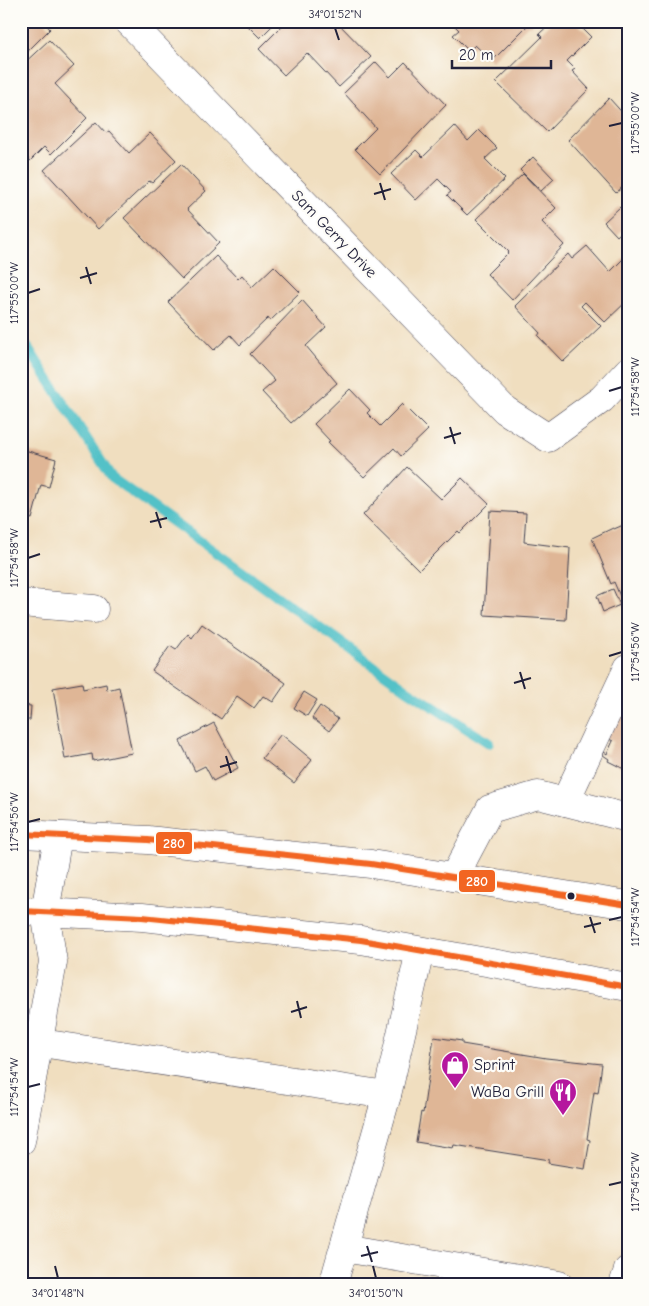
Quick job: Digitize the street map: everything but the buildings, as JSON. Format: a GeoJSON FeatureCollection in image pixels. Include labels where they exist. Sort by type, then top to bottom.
{"type":"FeatureCollection","features":[{"type":"Feature","properties":{"kind":"main road","name":"Sam Gerry Drive"},"geometry":{"type":"LineString","coordinates":[[128,21],[505,410],[548,438],[602,399],[628,371]]}},
{"type":"Feature","properties":{"kind":"main road"},"geometry":{"type":"LineString","coordinates":[[21,603],[94,609]]}},
{"type":"Feature","properties":{"kind":"main road"},"geometry":{"type":"LineString","coordinates":[[565,802],[628,668]]}},
{"type":"Feature","properties":{"kind":"main road"},"geometry":{"type":"LineString","coordinates":[[454,877],[490,809],[538,795],[628,818]]}},
{"type":"Feature","properties":{"kind":"main road"},"geometry":{"type":"LineString","coordinates":[[21,834],[158,841],[371,864],[628,905]]}},
{"type":"Feature","properties":{"kind":"main road"},"geometry":{"type":"LineString","coordinates":[[21,1141],[30,1042],[53,962],[33,912],[58,836]]}},
{"type":"Feature","properties":{"kind":"main road"},"geometry":{"type":"LineString","coordinates":[[33,912],[152,918],[361,940],[628,987]]}},
{"type":"Feature","properties":{"kind":"main road"},"geometry":{"type":"LineString","coordinates":[[333,1285],[387,1095],[420,951]]}},
{"type":"Feature","properties":{"kind":"main road"},"geometry":{"type":"LineString","coordinates":[[30,1042],[387,1095]]}},
{"type":"Feature","properties":{"kind":"main road"},"geometry":{"type":"LineString","coordinates":[[344,1248],[532,1282],[560,1285]]}},
{"type":"Feature","properties":{"kind":"main road"},"geometry":{"type":"LineString","coordinates":[[624,1285],[628,1270]]}},
{"type":"Feature","properties":{"kind":"waterway"},"geometry":{"type":"LineString","coordinates":[[21,337],[112,478],[406,689],[489,743]]}},
{"type":"Feature","properties":{"kind":"transit line","name":"280"},"geometry":{"type":"LineString","coordinates":[[21,834],[148,840],[371,864],[628,905]]}},
{"type":"Feature","properties":{"kind":"transit line","name":"280"},"geometry":{"type":"LineString","coordinates":[[21,911],[142,917],[361,940],[628,987]]}},
{"type":"Feature","properties":{"kind":"place","name":"Sprint"},"geometry":{"type":"Point","coordinates":[455,1089]}},
{"type":"Feature","properties":{"kind":"place","name":"WaBa Grill"},"geometry":{"type":"Point","coordinates":[563,1116]}}]}
